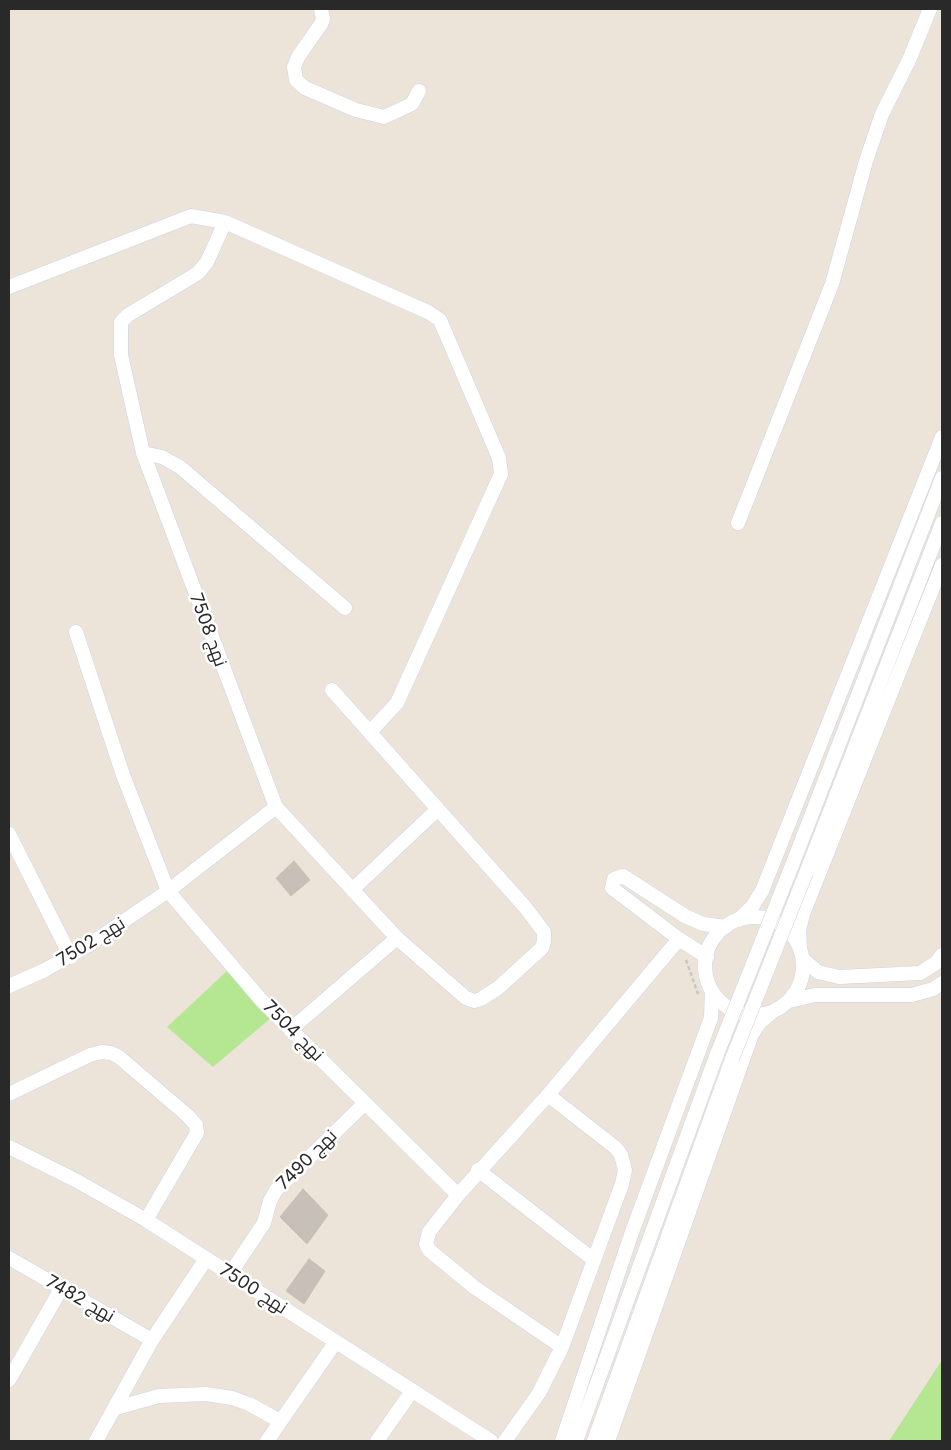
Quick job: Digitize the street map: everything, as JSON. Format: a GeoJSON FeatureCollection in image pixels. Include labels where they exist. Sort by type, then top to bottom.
{"type":"FeatureCollection","features":[{"type":"Feature","properties":{"kind":"street"},"geometry":{"type":"LineString","coordinates":[[321,9],[323,19],[321,24],[298,57],[294,67],[296,80],[305,88],[356,110],[384,117],[412,104],[419,91]]}},
{"type":"Feature","properties":{"kind":"street"},"geometry":{"type":"LineString","coordinates":[[738,523],[832,284],[866,162],[882,114],[909,60],[930,9]]}},
{"type":"Feature","properties":{"kind":"street"},"geometry":{"type":"LineString","coordinates":[[9,288],[178,219],[191,216],[225,222],[420,308],[440,320],[499,458],[500,474],[397,704],[370,732]]}},
{"type":"Feature","properties":{"kind":"street","name":"نهج 7508"},"geometry":{"type":"LineString","coordinates":[[225,222],[207,262],[198,273],[128,315],[121,322],[121,355],[143,453],[276,807]]}},
{"type":"Feature","properties":{"kind":"street"},"geometry":{"type":"LineString","coordinates":[[772,1012],[755,1015],[738,1012],[723,1004],[712,991],[706,974],[707,957],[714,940],[726,927],[738,920],[752,907],[762,891],[860,650],[942,438]]}},
{"type":"Feature","properties":{"kind":"street"},"geometry":{"type":"LineString","coordinates":[[143,453],[162,457],[180,467],[344,608]]}},
{"type":"Feature","properties":{"kind":"street"},"geometry":{"type":"LineString","coordinates":[[576,1441],[717,1054],[942,478]]}},
{"type":"Feature","properties":{"kind":"street"},"geometry":{"type":"LineString","coordinates":[[594,1441],[732,1059],[942,523]]}},
{"type":"Feature","properties":{"kind":"street"},"geometry":{"type":"LineString","coordinates":[[789,1001],[802,977],[799,931],[803,914],[942,565]]}},
{"type":"Feature","properties":{"kind":"street","name":"نهج 7504"},"geometry":{"type":"LineString","coordinates":[[76,632],[124,775],[168,891],[227,962],[290,1030],[458,1194]]}},
{"type":"Feature","properties":{"kind":"street"},"geometry":{"type":"LineString","coordinates":[[276,807],[354,889],[397,938],[466,998],[474,1001],[498,988],[542,948],[544,932],[538,922],[332,690]]}},
{"type":"Feature","properties":{"kind":"street","name":"نهج 7502"},"geometry":{"type":"LineString","coordinates":[[9,986],[71,957],[168,891],[276,807]]}},
{"type":"Feature","properties":{"kind":"street"},"geometry":{"type":"LineString","coordinates":[[354,889],[438,809]]}},
{"type":"Feature","properties":{"kind":"street"},"geometry":{"type":"LineString","coordinates":[[9,834],[71,957]]}},
{"type":"Feature","properties":{"kind":"street"},"geometry":{"type":"LineString","coordinates":[[707,957],[679,939],[612,888],[614,879],[623,876],[685,916],[703,924],[726,927]]}},
{"type":"Feature","properties":{"kind":"street"},"geometry":{"type":"LineString","coordinates":[[738,920],[754,918],[771,920],[791,934],[801,954],[818,972],[839,977],[920,973],[936,963],[942,955]]}},
{"type":"Feature","properties":{"kind":"street"},"geometry":{"type":"LineString","coordinates":[[290,1030],[397,938]]}},
{"type":"Feature","properties":{"kind":"street"},"geometry":{"type":"LineString","coordinates":[[562,1347],[474,1287],[429,1250],[426,1244],[429,1232],[478,1170],[548,1094],[679,939]]}},
{"type":"Feature","properties":{"kind":"street"},"geometry":{"type":"LineString","coordinates":[[608,1441],[752,1034],[760,1022],[789,1001],[814,995],[912,994],[928,991],[942,983]]}},
{"type":"Feature","properties":{"kind":"street"},"geometry":{"type":"LineString","coordinates":[[562,1441],[632,1232],[711,1018],[712,991]]}},
{"type":"Feature","properties":{"kind":"street"},"geometry":{"type":"LineString","coordinates":[[9,1094],[90,1055],[111,1053],[119,1056],[188,1116],[196,1125],[198,1134],[146,1220]]}},
{"type":"Feature","properties":{"kind":"street"},"geometry":{"type":"LineString","coordinates":[[505,1441],[539,1393],[562,1347],[622,1184],[624,1162],[621,1155],[606,1139],[548,1094]]}},
{"type":"Feature","properties":{"kind":"street","name":"نهج 7490"},"geometry":{"type":"LineString","coordinates":[[230,1274],[264,1223],[270,1201],[276,1190],[365,1103]]}},
{"type":"Feature","properties":{"kind":"street","name":"نهج 7500"},"geometry":{"type":"LineString","coordinates":[[9,1147],[77,1181],[146,1220],[335,1343],[491,1441]]}},
{"type":"Feature","properties":{"kind":"street"},"geometry":{"type":"LineString","coordinates":[[478,1170],[594,1260]]}},
{"type":"Feature","properties":{"kind":"street","name":"نهج 7482"},"geometry":{"type":"LineString","coordinates":[[9,1258],[152,1340]]}},
{"type":"Feature","properties":{"kind":"street"},"geometry":{"type":"LineString","coordinates":[[96,1441],[152,1340],[206,1259]]}},
{"type":"Feature","properties":{"kind":"street"},"geometry":{"type":"LineString","coordinates":[[9,1380],[61,1289]]}},
{"type":"Feature","properties":{"kind":"street"},"geometry":{"type":"LineString","coordinates":[[267,1441],[335,1343]]}},
{"type":"Feature","properties":{"kind":"street"},"geometry":{"type":"LineString","coordinates":[[377,1441],[412,1391]]}},
{"type":"Feature","properties":{"kind":"street"},"geometry":{"type":"LineString","coordinates":[[116,1408],[159,1396],[206,1394],[241,1401],[280,1421]]}},
{"type":"Feature","properties":{"kind":"green space"},"geometry":{"type":"Polygon","coordinates":[[[227,971],[272,1017],[213,1067],[167,1027],[227,971]]]}},
{"type":"Feature","properties":{"kind":"green space"},"geometry":{"type":"Polygon","coordinates":[[[942,1360],[942,1441],[889,1441],[942,1360]]]}},
{"type":"Feature","properties":{"kind":"building"},"geometry":{"type":"Polygon","coordinates":[[[294,861],[310,880],[291,896],[276,878],[294,861]]]}},
{"type":"Feature","properties":{"kind":"building"},"geometry":{"type":"Polygon","coordinates":[[[303,1189],[328,1215],[307,1244],[280,1217],[303,1189]]]}},
{"type":"Feature","properties":{"kind":"building"},"geometry":{"type":"Polygon","coordinates":[[[309,1259],[325,1271],[304,1304],[286,1291],[309,1259]]]}}]}
